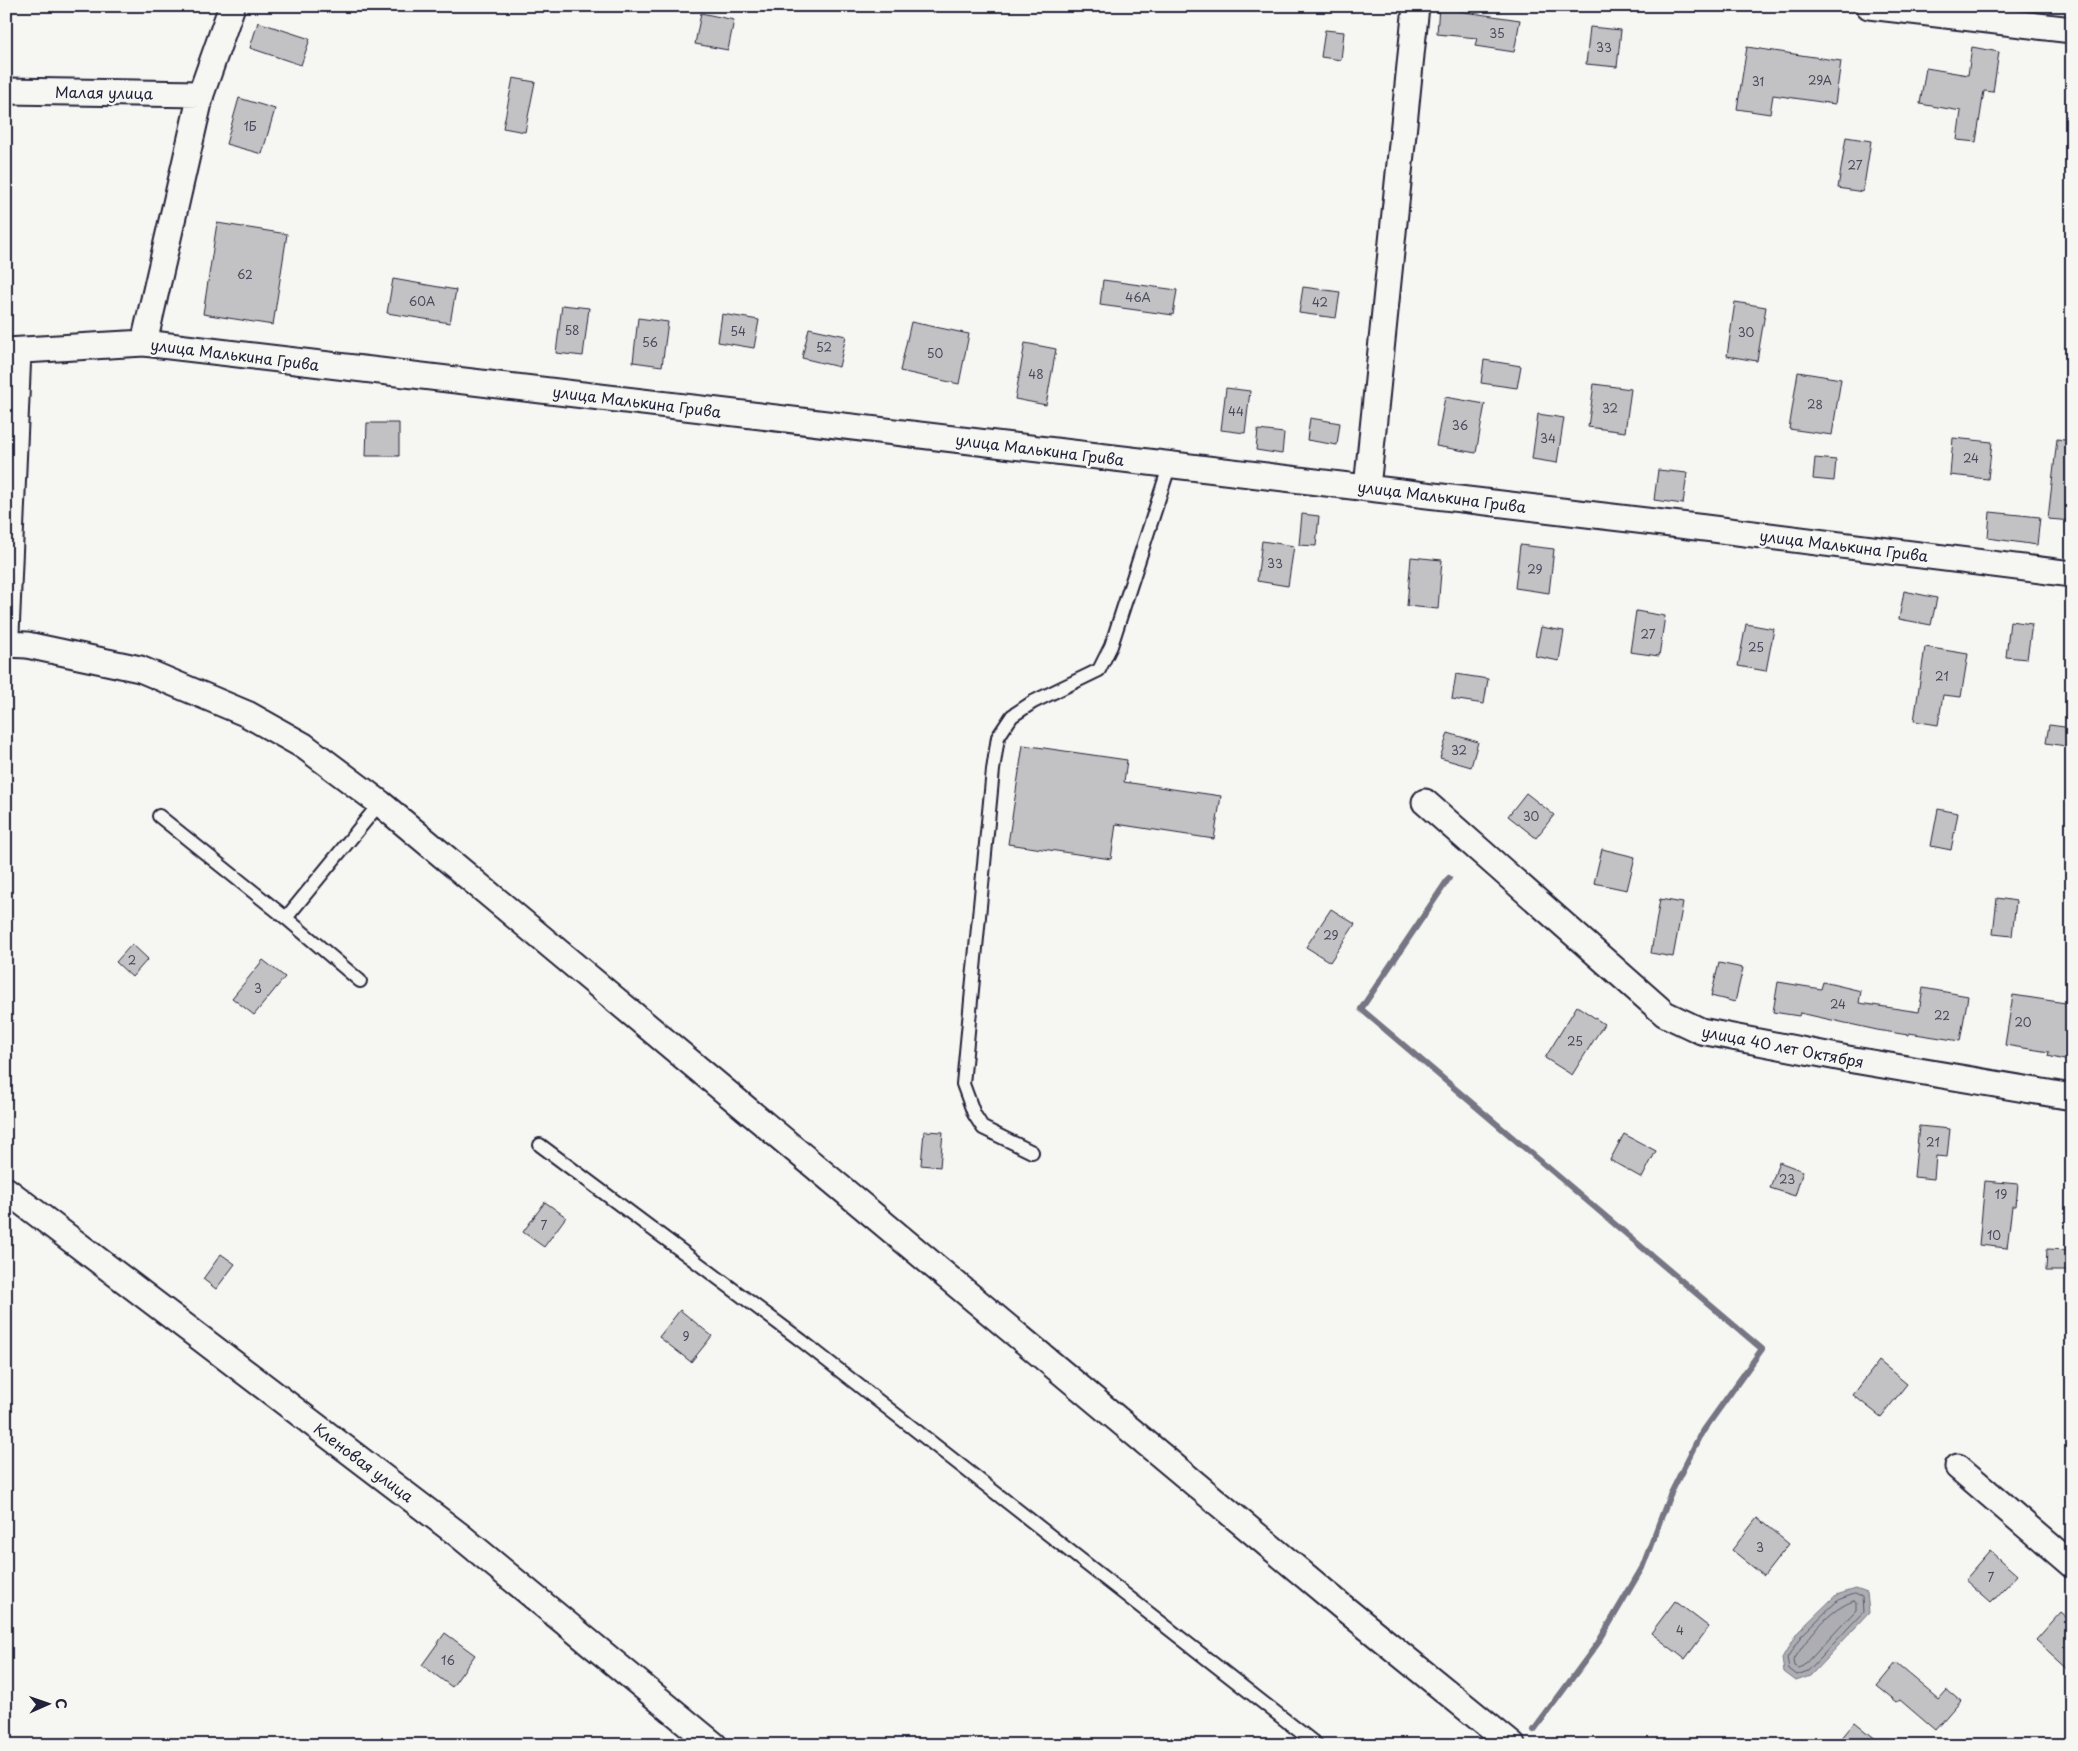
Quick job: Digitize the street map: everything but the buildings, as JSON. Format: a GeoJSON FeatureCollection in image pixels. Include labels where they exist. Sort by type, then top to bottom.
{"type":"FeatureCollection","features":[{"type":"Feature","properties":{"kind":"street"},"geometry":{"type":"LineString","coordinates":[[144,343],[201,94],[232,6]]}},
{"type":"Feature","properties":{"kind":"street"},"geometry":{"type":"LineString","coordinates":[[1367,488],[1416,6]]}},
{"type":"Feature","properties":{"kind":"street"},"geometry":{"type":"LineString","coordinates":[[1869,6],[2072,30]]}},
{"type":"Feature","properties":{"kind":"street","name":"Малая улица"},"geometry":{"type":"LineString","coordinates":[[6,91],[201,94]]}},
{"type":"Feature","properties":{"kind":"street","name":"улица Малькина Грива"},"geometry":{"type":"LineString","coordinates":[[12,351],[144,343],[1705,528],[2072,574]]}},
{"type":"Feature","properties":{"kind":"street"},"geometry":{"type":"LineString","coordinates":[[6,634],[12,351]]}},
{"type":"Feature","properties":{"kind":"street"},"geometry":{"type":"LineString","coordinates":[[6,644],[27,645],[140,669],[247,714],[304,746],[380,803],[1344,1610],[1484,1736],[1512,1745]]}},
{"type":"Feature","properties":{"kind":"street","name":"улица 40 лет Октября"},"geometry":{"type":"LineString","coordinates":[[1425,802],[1665,1014],[1701,1031],[1848,1059],[2072,1097]]}},
{"type":"Feature","properties":{"kind":"street","name":"Кленовая улица"},"geometry":{"type":"LineString","coordinates":[[6,1190],[459,1535],[714,1745]]}},
{"type":"Feature","properties":{"kind":"street"},"geometry":{"type":"LineString","coordinates":[[1958,1467],[2072,1565]]}},
{"type":"Feature","properties":{"kind":"lane"},"geometry":{"type":"LineString","coordinates":[[1032,1152],[983,1128],[974,1114],[963,1084],[993,770],[998,738],[1012,716],[1033,702],[1099,670],[1111,646],[1170,464]]}},
{"type":"Feature","properties":{"kind":"lane"},"geometry":{"type":"LineString","coordinates":[[286,918],[380,803]]}},
{"type":"Feature","properties":{"kind":"lane"},"geometry":{"type":"LineString","coordinates":[[159,816],[286,918],[360,981]]}},
{"type":"Feature","properties":{"kind":"lane"},"geometry":{"type":"LineString","coordinates":[[540,1146],[802,1341],[1318,1745]]}},
{"type":"Feature","properties":{"kind":"water"},"geometry":{"type":"Polygon","coordinates":[[[1856,1589],[1867,1593],[1869,1613],[1810,1676],[1796,1681],[1784,1672],[1782,1659],[1797,1633],[1836,1595],[1856,1589]]]}},
{"type":"Feature","properties":{"kind":"waterway"},"geometry":{"type":"LineString","coordinates":[[1449,878],[1361,1009],[1762,1349],[1699,1437],[1669,1497],[1642,1568],[1598,1643],[1534,1730]]}}]}
